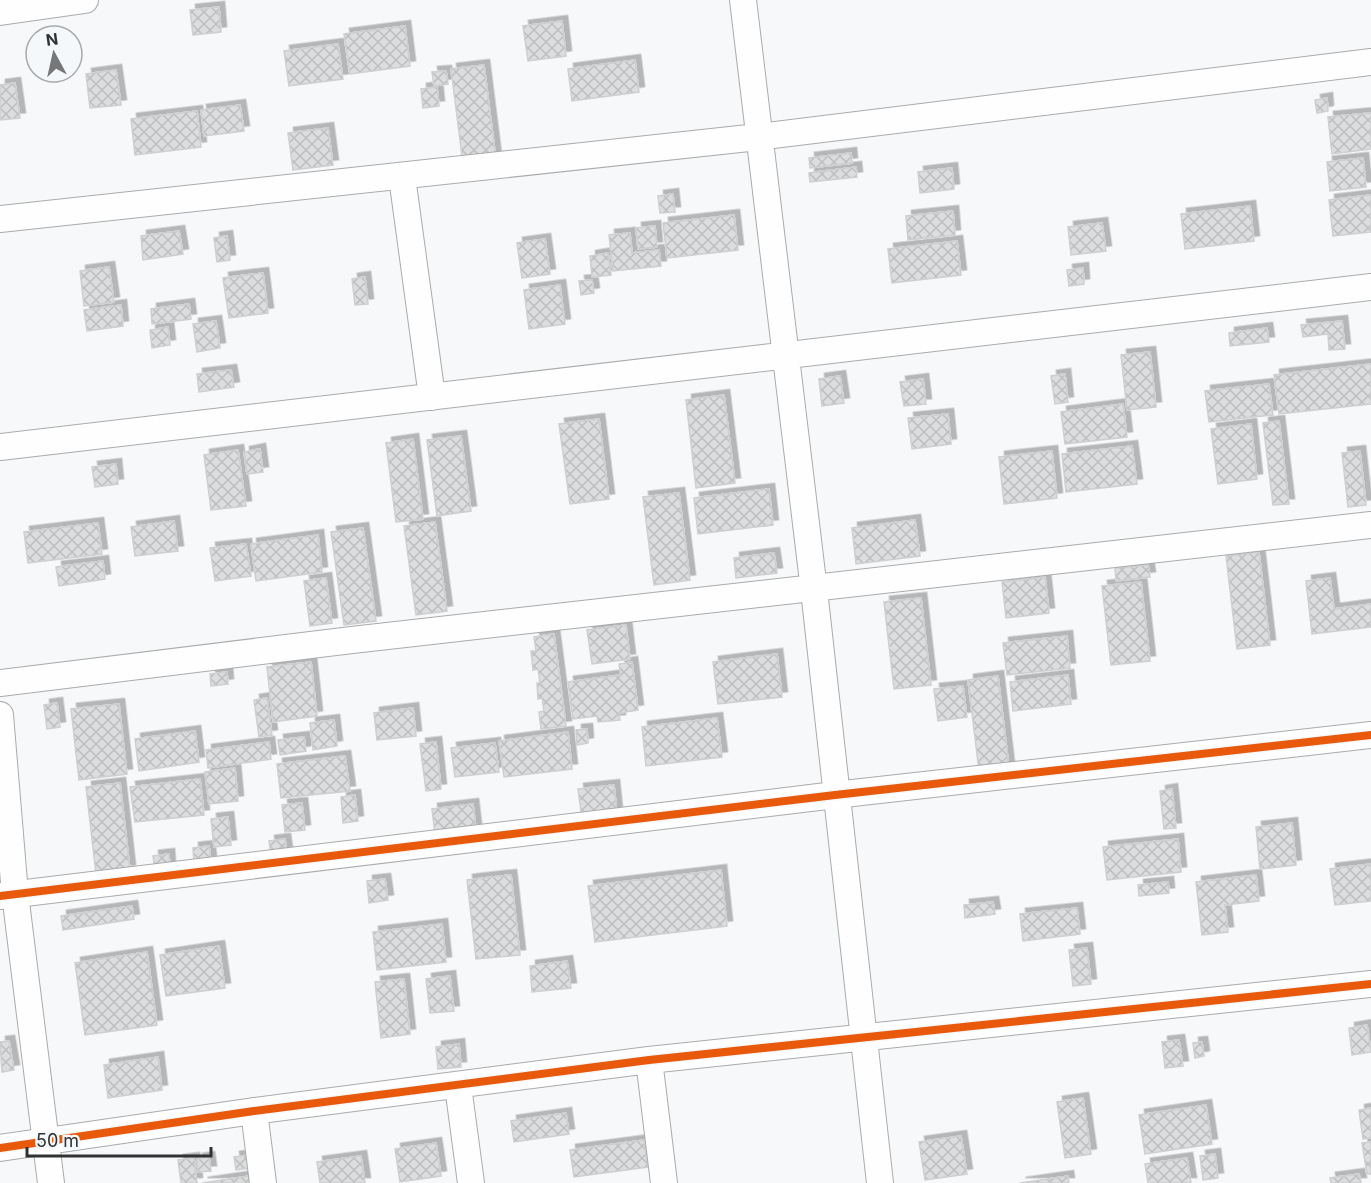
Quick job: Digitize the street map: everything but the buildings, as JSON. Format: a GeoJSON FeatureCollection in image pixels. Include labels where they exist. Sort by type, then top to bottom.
{"type":"FeatureCollection","features":[{"type":"Feature","properties":{"kind":"street"},"geometry":{"type":"LineString","coordinates":[[0,12],[85,0]]}},
{"type":"Feature","properties":{"kind":"street"},"geometry":{"type":"LineString","coordinates":[[743,0],[784,357],[814,590],[835,795],[880,1183]]}},
{"type":"Feature","properties":{"kind":"street"},"geometry":{"type":"LineString","coordinates":[[0,219],[758,137],[1371,62]]}},
{"type":"Feature","properties":{"kind":"street"},"geometry":{"type":"LineString","coordinates":[[402,177],[432,397]]}},
{"type":"Feature","properties":{"kind":"street"},"geometry":{"type":"LineString","coordinates":[[0,447],[1371,287]]}},
{"type":"Feature","properties":{"kind":"street"},"geometry":{"type":"LineString","coordinates":[[0,683],[363,639],[814,590],[1371,525]]}},
{"type":"Feature","properties":{"kind":"street"},"geometry":{"type":"LineString","coordinates":[[0,715],[7,895],[51,1183]]}},
{"type":"Feature","properties":{"kind":"street"},"geometry":{"type":"LineString","coordinates":[[7,895],[835,795],[1371,735]]}},
{"type":"Feature","properties":{"kind":"street"},"geometry":{"type":"LineString","coordinates":[[0,1148],[254,1111],[649,1060],[1371,984]]}},
{"type":"Feature","properties":{"kind":"street"},"geometry":{"type":"LineString","coordinates":[[649,1060],[664,1183]]}},
{"type":"Feature","properties":{"kind":"street"},"geometry":{"type":"LineString","coordinates":[[458,1086],[471,1183]]}},
{"type":"Feature","properties":{"kind":"street"},"geometry":{"type":"LineString","coordinates":[[254,1111],[263,1183]]}},
{"type":"Feature","properties":{"kind":"cycle path"},"geometry":{"type":"LineString","coordinates":[[0,896],[835,795],[1371,735]]}},
{"type":"Feature","properties":{"kind":"cycle path"},"geometry":{"type":"LineString","coordinates":[[0,1148],[254,1111],[649,1060],[1371,984]]}}]}
